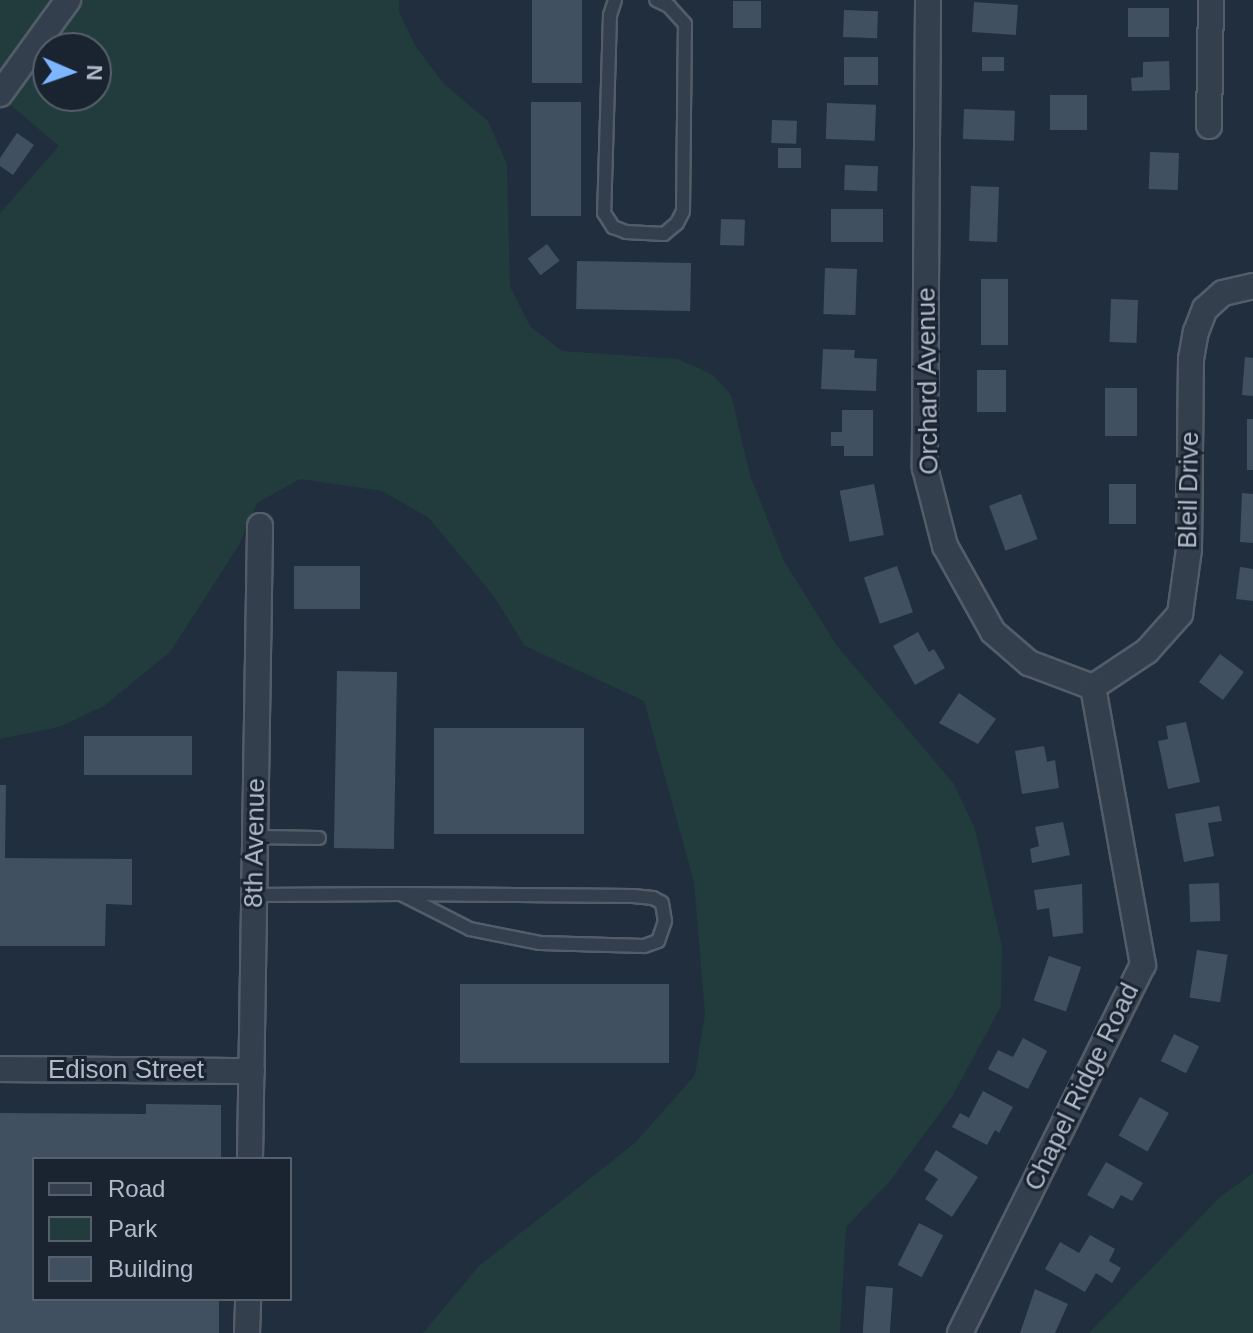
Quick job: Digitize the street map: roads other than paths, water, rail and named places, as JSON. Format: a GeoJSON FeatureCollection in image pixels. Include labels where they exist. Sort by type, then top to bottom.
{"type":"FeatureCollection","features":[{"type":"Feature","properties":{"kind":"street"},"geometry":{"type":"LineString","coordinates":[[0,94],[68,0]]}},
{"type":"Feature","properties":{"kind":"street","name":"Orchard Avenue"},"geometry":{"type":"LineString","coordinates":[[928,0],[925,468],[945,546],[993,632],[1029,663],[1093,687]]}},
{"type":"Feature","properties":{"kind":"street"},"geometry":{"type":"LineString","coordinates":[[1209,126],[1211,0]]}},
{"type":"Feature","properties":{"kind":"street","name":"Bleil Drive"},"geometry":{"type":"LineString","coordinates":[[1093,687],[1147,651],[1180,614],[1189,549],[1191,359],[1196,332],[1205,309],[1223,293],[1253,286]]}},
{"type":"Feature","properties":{"kind":"street","name":"8th Avenue"},"geometry":{"type":"LineString","coordinates":[[250,1157],[260,526]]}},
{"type":"Feature","properties":{"kind":"street","name":"Chapel Ridge Road"},"geometry":{"type":"LineString","coordinates":[[960,1333],[1143,965],[1093,687]]}},
{"type":"Feature","properties":{"kind":"street","name":"Edison Street"},"geometry":{"type":"LineString","coordinates":[[0,1069],[252,1071]]}},
{"type":"Feature","properties":{"kind":"street"},"geometry":{"type":"LineString","coordinates":[[247,1333],[248,1301]]}},
{"type":"Feature","properties":{"kind":"lane"},"geometry":{"type":"LineString","coordinates":[[615,0],[610,15],[604,213],[613,227],[664,234],[677,223],[683,211],[685,24],[669,6],[656,0]]}},
{"type":"Feature","properties":{"kind":"lane"},"geometry":{"type":"LineString","coordinates":[[256,837],[319,838]]}},
{"type":"Feature","properties":{"kind":"lane"},"geometry":{"type":"LineString","coordinates":[[255,895],[401,894],[633,896],[653,898],[662,903],[665,921],[658,941],[644,946],[540,943],[470,929],[401,894]]}}]}
